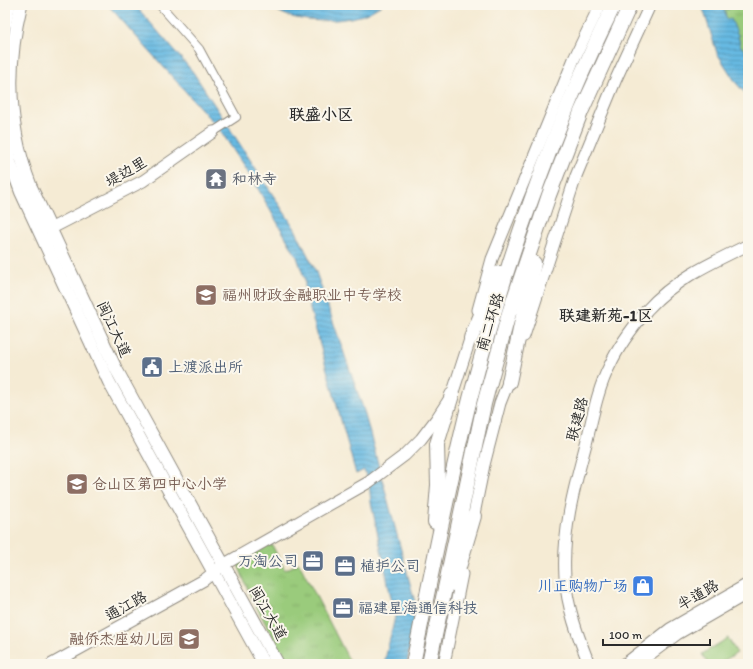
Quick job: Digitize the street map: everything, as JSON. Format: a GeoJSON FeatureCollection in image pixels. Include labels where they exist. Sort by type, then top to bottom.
{"type":"FeatureCollection","features":[{"type":"Feature","properties":{"kind":"highway","name":"南二环路"},"geometry":{"type":"LineString","coordinates":[[413,664],[470,399],[496,308],[536,188],[568,106],[614,5]]}},
{"type":"Feature","properties":{"kind":"highway","name":"南二环路"},"geometry":{"type":"LineString","coordinates":[[429,664],[484,404],[509,313],[549,195],[581,112],[630,5]]}},
{"type":"Feature","properties":{"kind":"highway"},"geometry":{"type":"LineString","coordinates":[[471,338],[536,188]]}},
{"type":"Feature","properties":{"kind":"highway"},"geometry":{"type":"LineString","coordinates":[[509,382],[549,195]]}},
{"type":"Feature","properties":{"kind":"highway"},"geometry":{"type":"LineString","coordinates":[[421,624],[428,561],[438,496],[437,444],[452,395]]}},
{"type":"Feature","properties":{"kind":"highway"},"geometry":{"type":"LineString","coordinates":[[436,629],[453,587],[474,516]]}},
{"type":"Feature","properties":{"kind":"main road"},"geometry":{"type":"LineString","coordinates":[[5,24],[9,5]]}},
{"type":"Feature","properties":{"kind":"main road","name":"闽江大道"},"geometry":{"type":"LineString","coordinates":[[21,5],[8,77],[8,99],[22,161],[50,229],[115,367],[218,569],[264,664]]}},
{"type":"Feature","properties":{"kind":"main road","name":"通江路"},"geometry":{"type":"LineString","coordinates":[[52,664],[381,475],[398,462],[421,439],[452,395],[471,338],[492,258],[574,59],[600,5]]}},
{"type":"Feature","properties":{"kind":"main road"},"geometry":{"type":"LineString","coordinates":[[444,664],[496,417],[509,382],[576,176],[616,79],[650,5]]}},
{"type":"Feature","properties":{"kind":"main road","name":"闽江大道"},"geometry":{"type":"LineString","coordinates":[[5,132],[8,159],[34,222],[109,382],[218,569],[278,664]]}},
{"type":"Feature","properties":{"kind":"main road","name":"堤边里"},"geometry":{"type":"LineString","coordinates":[[50,229],[143,181],[213,132]]}},
{"type":"Feature","properties":{"kind":"main road","name":"联建路"},"geometry":{"type":"LineString","coordinates":[[589,664],[575,626],[569,604],[565,576],[565,553],[570,504],[597,398],[606,374],[626,337],[655,302],[694,272],[748,245]]}},
{"type":"Feature","properties":{"kind":"main road","name":"半道路"},"geometry":{"type":"LineString","coordinates":[[625,664],[670,629],[748,584]]}},
{"type":"Feature","properties":{"kind":"main road","name":"半道路"},"geometry":{"type":"LineString","coordinates":[[638,664],[677,634],[748,593]]}},
{"type":"Feature","properties":{"kind":"street"},"geometry":{"type":"LineString","coordinates":[[160,5],[199,49],[236,117],[213,132]]}},
{"type":"Feature","properties":{"kind":"green space"},"geometry":{"type":"Polygon","coordinates":[[[728,5],[747,5],[743,16],[748,38],[748,55],[740,45],[738,35],[727,21],[724,9],[729,8],[728,5]]]}},
{"type":"Feature","properties":{"kind":"green space"},"geometry":{"type":"Polygon","coordinates":[[[271,543],[285,570],[299,563],[351,664],[287,664],[249,593],[237,562],[271,543]]]}},
{"type":"Feature","properties":{"kind":"green space"},"geometry":{"type":"Polygon","coordinates":[[[728,638],[737,653],[718,664],[708,664],[702,654],[728,638]]]}},
{"type":"Feature","properties":{"kind":"water"},"geometry":{"type":"Polygon","coordinates":[[[108,5],[135,5],[193,72],[295,229],[316,272],[364,411],[416,606],[407,664],[384,664],[395,617],[371,502],[369,482],[364,470],[356,474],[305,291],[305,280],[297,257],[253,180],[220,130],[108,5]]]}},
{"type":"Feature","properties":{"kind":"water"},"geometry":{"type":"Polygon","coordinates":[[[269,5],[382,5],[363,15],[327,21],[301,19],[289,16],[278,12],[269,5]]]}},
{"type":"Feature","properties":{"kind":"water"},"geometry":{"type":"Polygon","coordinates":[[[702,5],[728,5],[729,9],[724,9],[727,20],[731,19],[738,35],[740,45],[748,55],[748,96],[736,83],[717,53],[702,5]]]}},
{"type":"Feature","properties":{"kind":"place","name":"和林寺"},"geometry":{"type":"Point","coordinates":[216,179]}},
{"type":"Feature","properties":{"kind":"place","name":"福州财政金融职业中专学校"},"geometry":{"type":"Point","coordinates":[206,295]}},
{"type":"Feature","properties":{"kind":"place","name":"上渡派出所"},"geometry":{"type":"Point","coordinates":[152,367]}},
{"type":"Feature","properties":{"kind":"place","name":"仓山区第四中心小学"},"geometry":{"type":"Point","coordinates":[77,484]}},
{"type":"Feature","properties":{"kind":"place","name":"万淘公司"},"geometry":{"type":"Point","coordinates":[313,561]}},
{"type":"Feature","properties":{"kind":"place","name":"植护公司"},"geometry":{"type":"Point","coordinates":[345,566]}},
{"type":"Feature","properties":{"kind":"place","name":"川正购物广场"},"geometry":{"type":"Point","coordinates":[643,586]}},
{"type":"Feature","properties":{"kind":"place","name":"福建星海通信科技"},"geometry":{"type":"Point","coordinates":[343,608]}},
{"type":"Feature","properties":{"kind":"place","name":"融侨杰座幼儿园"},"geometry":{"type":"Point","coordinates":[189,639]}},
{"type":"Feature","properties":{"kind":"district","name":"联盛小区"},"geometry":{"type":"Point","coordinates":[321,114]}},
{"type":"Feature","properties":{"kind":"district","name":"联建新苑-1区"},"geometry":{"type":"Point","coordinates":[606,315]}}]}
